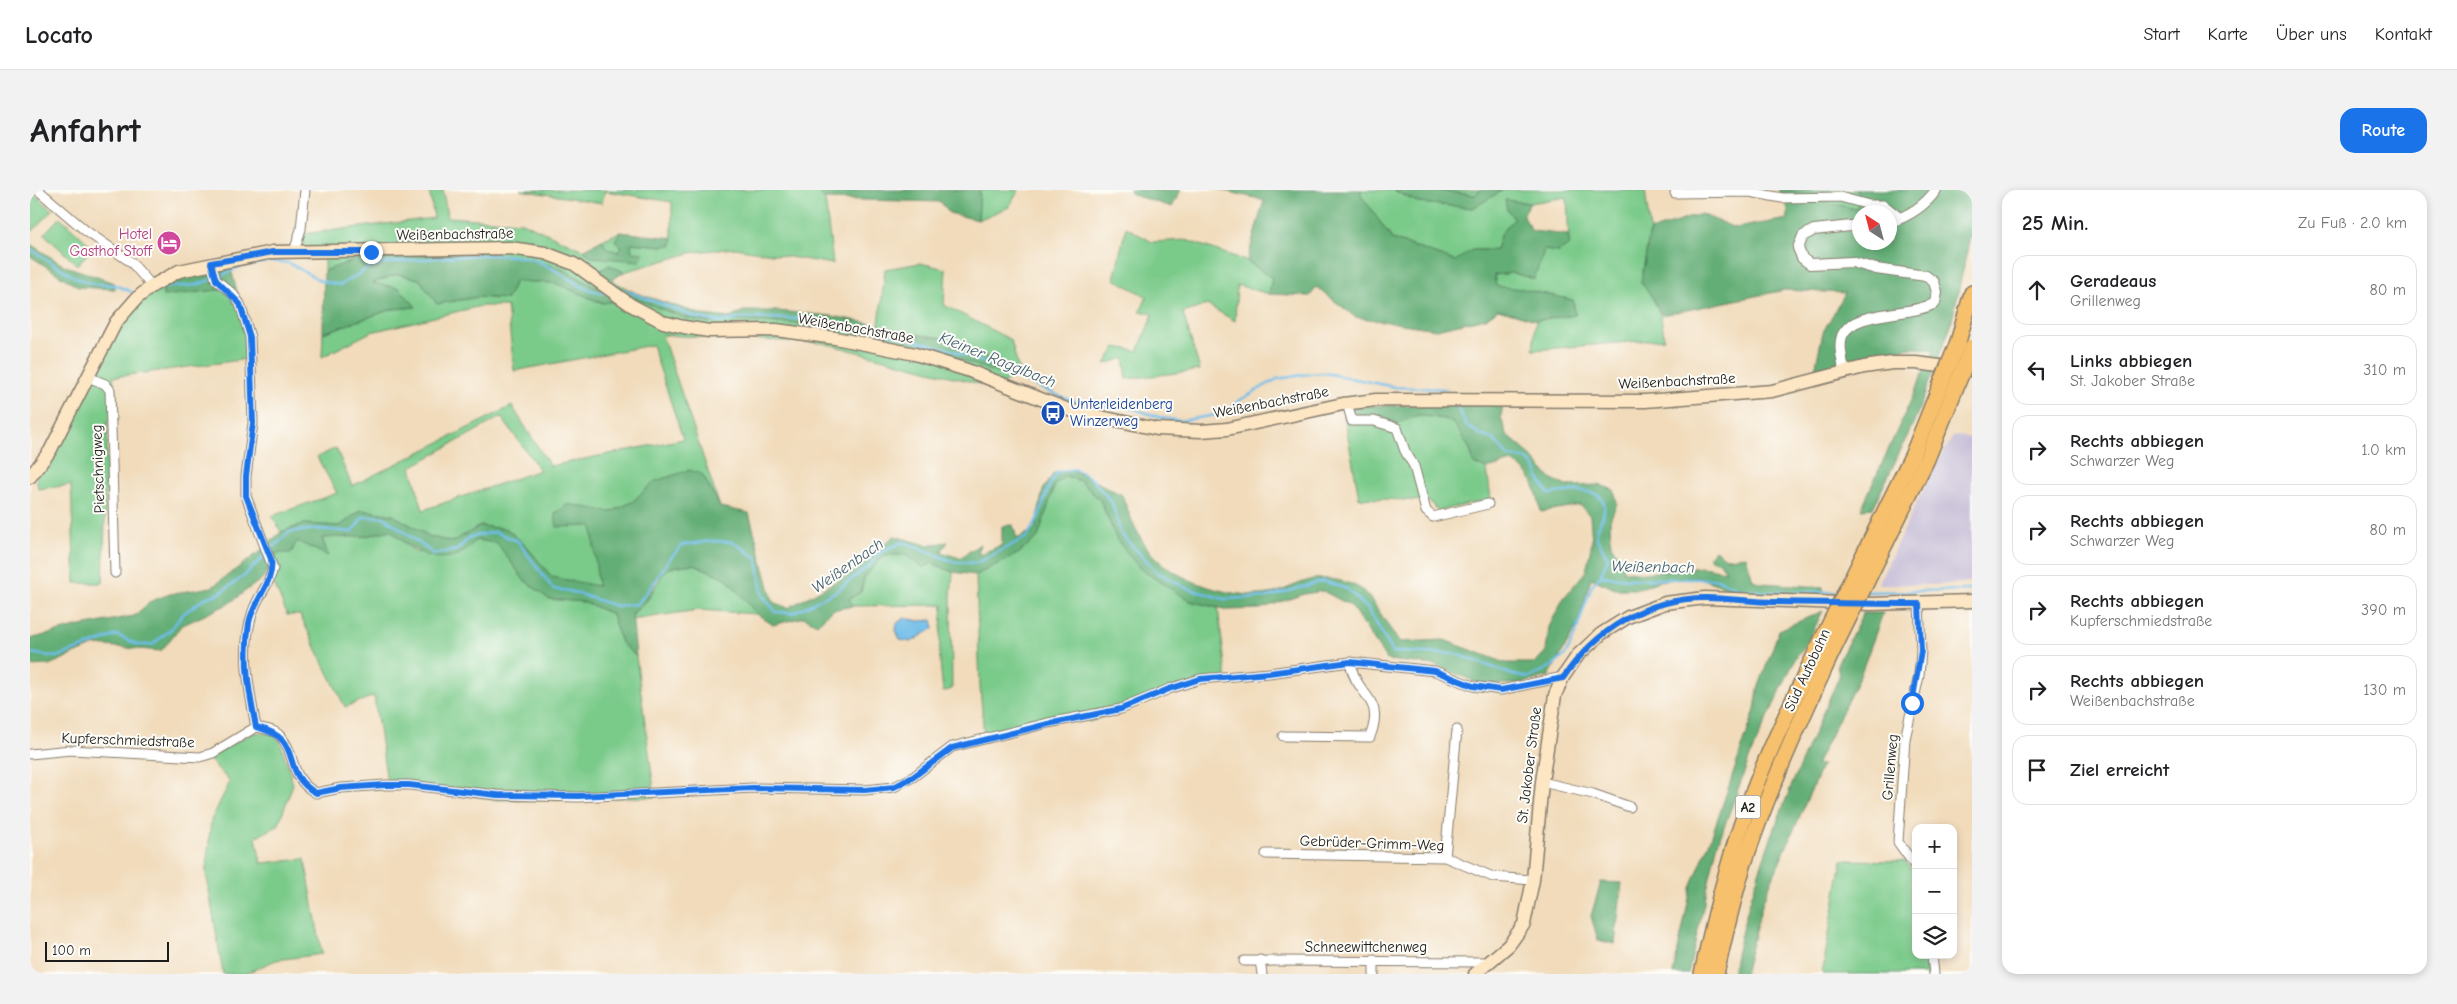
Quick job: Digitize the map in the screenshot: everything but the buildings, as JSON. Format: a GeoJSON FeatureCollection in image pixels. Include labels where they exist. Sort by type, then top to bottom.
{"type":"FeatureCollection","features":[{"type":"Feature","properties":{"kind":"highway","name":"Süd Autobahn"},"geometry":{"type":"LineString","coordinates":[[1716,974],[1731,908],[1757,827],[1792,740],[1824,651],[1965,344],[1972,293]]}},
{"type":"Feature","properties":{"kind":"highway","name":"Süd Autobahn"},"geometry":{"type":"LineString","coordinates":[[1702,974],[1718,904],[1742,822],[1778,734],[1824,651]]}},
{"type":"Feature","properties":{"kind":"main road","name":"Weißenbachstraße"},"geometry":{"type":"LineString","coordinates":[[30,477],[50,451],[116,322],[137,298],[152,286],[179,271],[214,273],[255,254],[510,248],[545,253],[574,264],[631,305],[670,324],[709,331],[776,330],[835,338],[915,354],[968,370],[1069,410],[1157,429],[1201,431],[1227,429],[1347,403],[1400,399],[1645,401],[1704,398],[1772,391],[1844,372],[1892,363],[1916,363],[1972,370]]}},
{"type":"Feature","properties":{"kind":"main road","name":"St. Jakober Straße"},"geometry":{"type":"LineString","coordinates":[[1475,974],[1509,945],[1524,924],[1533,880],[1542,782],[1555,695],[1563,678],[1578,655],[1601,634],[1628,617],[1665,603],[1705,598],[1767,602],[1919,604],[1972,601]]}},
{"type":"Feature","properties":{"kind":"street"},"geometry":{"type":"LineString","coordinates":[[38,190],[86,231],[131,262],[152,286]]}},
{"type":"Feature","properties":{"kind":"street"},"geometry":{"type":"LineString","coordinates":[[294,252],[301,229],[305,190]]}},
{"type":"Feature","properties":{"kind":"street"},"geometry":{"type":"LineString","coordinates":[[1897,219],[1915,211],[1936,190]]}},
{"type":"Feature","properties":{"kind":"street"},"geometry":{"type":"LineString","coordinates":[[1675,193],[1750,192],[1782,198],[1840,197],[1869,205],[1884,205],[1900,218]]}},
{"type":"Feature","properties":{"kind":"street"},"geometry":{"type":"LineString","coordinates":[[1844,372],[1841,346],[1842,336],[1850,326],[1862,318],[1925,309],[1935,303],[1937,292],[1934,282],[1926,276],[1876,269],[1852,262],[1810,264],[1802,258],[1798,248],[1803,236],[1814,230],[1852,226]]}},
{"type":"Feature","properties":{"kind":"street"},"geometry":{"type":"LineString","coordinates":[[214,273],[240,304],[250,337],[253,423],[246,476],[246,496],[271,559],[271,576],[256,603],[249,622],[246,655],[247,680],[256,727],[278,734],[286,744],[294,771],[300,781],[316,793],[341,788],[385,785],[409,785],[497,795],[578,796],[753,788],[865,790],[894,787],[913,777],[952,748],[1048,724],[1121,709],[1169,689],[1200,679],[1269,673],[1350,662],[1435,671],[1473,686],[1501,690],[1563,678]]}},
{"type":"Feature","properties":{"kind":"street","name":"Pietschnigweg"},"geometry":{"type":"LineString","coordinates":[[88,377],[105,384],[110,390],[115,573]]}},
{"type":"Feature","properties":{"kind":"street"},"geometry":{"type":"LineString","coordinates":[[1347,403],[1352,421],[1374,421],[1398,428],[1405,451],[1414,466],[1426,511],[1433,517],[1488,504]]}},
{"type":"Feature","properties":{"kind":"street","name":"Grillenweg"},"geometry":{"type":"LineString","coordinates":[[1912,861],[1898,842],[1905,739],[1919,676],[1921,651],[1919,604]]}},
{"type":"Feature","properties":{"kind":"street"},"geometry":{"type":"LineString","coordinates":[[1283,736],[1370,737],[1375,722],[1374,708],[1352,676],[1350,662]]}},
{"type":"Feature","properties":{"kind":"street","name":"Kupferschmiedstraße"},"geometry":{"type":"LineString","coordinates":[[30,754],[71,750],[200,757],[212,753],[256,727]]}},
{"type":"Feature","properties":{"kind":"street"},"geometry":{"type":"LineString","coordinates":[[1445,857],[1458,730]]}},
{"type":"Feature","properties":{"kind":"street"},"geometry":{"type":"LineString","coordinates":[[1542,782],[1593,794],[1630,807]]}},
{"type":"Feature","properties":{"kind":"street","name":"Gebrüder-Grimm-Weg"},"geometry":{"type":"LineString","coordinates":[[1266,854],[1445,857],[1493,877],[1533,880]]}},
{"type":"Feature","properties":{"kind":"street"},"geometry":{"type":"LineString","coordinates":[[1932,959],[1934,974]]}},
{"type":"Feature","properties":{"kind":"street","name":"Schneewittchenweg"},"geometry":{"type":"LineString","coordinates":[[1244,960],[1488,962]]}},
{"type":"Feature","properties":{"kind":"street"},"geometry":{"type":"LineString","coordinates":[[1260,960],[1262,974]]}},
{"type":"Feature","properties":{"kind":"street"},"geometry":{"type":"LineString","coordinates":[[1374,960],[1374,974]]}},
{"type":"Feature","properties":{"kind":"shaded area"},"geometry":{"type":"Polygon","coordinates":[[[1954,435],[1971,438],[1972,441],[1972,582],[1937,585],[1878,584],[1933,469],[1954,435]]]}},
{"type":"Feature","properties":{"kind":"green space"},"geometry":{"type":"Polygon","coordinates":[[[30,190],[52,210],[30,234],[30,190]]]}},
{"type":"Feature","properties":{"kind":"green space"},"geometry":{"type":"Polygon","coordinates":[[[429,190],[443,190],[447,217],[522,222],[583,250],[591,257],[632,252],[630,243],[663,246],[672,244],[672,202],[605,191],[602,203],[520,190],[817,190],[825,199],[833,264],[735,248],[694,252],[624,272],[610,265],[600,271],[620,285],[603,291],[560,268],[521,257],[489,253],[364,257],[324,271],[324,259],[306,260],[303,234],[434,218],[429,190]]]}},
{"type":"Feature","properties":{"kind":"green space"},"geometry":{"type":"Polygon","coordinates":[[[817,190],[980,190],[978,220],[949,213],[941,202],[825,199],[817,190]]]}},
{"type":"Feature","properties":{"kind":"green space"},"geometry":{"type":"Polygon","coordinates":[[[980,190],[1019,190],[1009,207],[978,220],[980,190]]]}},
{"type":"Feature","properties":{"kind":"green space"},"geometry":{"type":"Polygon","coordinates":[[[1129,190],[1181,190],[1172,207],[1133,195],[1129,190]]]}},
{"type":"Feature","properties":{"kind":"green space"},"geometry":{"type":"Polygon","coordinates":[[[1220,190],[1361,190],[1361,195],[1392,239],[1455,261],[1472,250],[1496,250],[1501,233],[1514,219],[1507,209],[1505,200],[1530,203],[1523,215],[1532,231],[1568,235],[1570,245],[1558,252],[1544,250],[1534,279],[1513,273],[1494,275],[1496,286],[1522,289],[1573,300],[1575,315],[1536,320],[1498,309],[1486,318],[1436,329],[1355,317],[1317,287],[1310,296],[1269,294],[1272,278],[1247,261],[1264,200],[1220,190]]]}},
{"type":"Feature","properties":{"kind":"green space"},"geometry":{"type":"Polygon","coordinates":[[[1361,190],[1393,190],[1419,203],[1473,208],[1503,190],[1645,190],[1650,231],[1641,282],[1658,309],[1664,339],[1533,350],[1536,320],[1575,315],[1573,300],[1523,289],[1496,287],[1494,275],[1513,273],[1534,279],[1544,250],[1558,252],[1569,245],[1567,197],[1530,203],[1506,200],[1507,209],[1515,219],[1501,233],[1496,250],[1472,250],[1456,262],[1392,239],[1360,195],[1361,190]]]}},
{"type":"Feature","properties":{"kind":"green space"},"geometry":{"type":"Polygon","coordinates":[[[1393,190],[1429,190],[1475,195],[1480,190],[1503,190],[1473,208],[1419,203],[1393,190]]]}},
{"type":"Feature","properties":{"kind":"green space"},"geometry":{"type":"Polygon","coordinates":[[[1429,190],[1480,190],[1475,195],[1429,190]]]}},
{"type":"Feature","properties":{"kind":"green space"},"geometry":{"type":"Polygon","coordinates":[[[1778,190],[1824,190],[1829,203],[1852,208],[1852,250],[1897,250],[1897,205],[1858,205],[1861,197],[1856,190],[1972,190],[1972,229],[1951,325],[1914,422],[1873,508],[1861,509],[1934,350],[1919,348],[1889,350],[1815,369],[1823,332],[1845,293],[1785,290],[1662,315],[1653,298],[1641,282],[1650,231],[1701,214],[1735,228],[1788,219],[1787,201],[1778,190]]]}},
{"type":"Feature","properties":{"kind":"green space"},"geometry":{"type":"Polygon","coordinates":[[[1824,190],[1856,190],[1861,196],[1858,205],[1852,205],[1852,208],[1829,203],[1824,190]]]}},
{"type":"Feature","properties":{"kind":"green space"},"geometry":{"type":"Polygon","coordinates":[[[60,217],[93,248],[77,265],[44,234],[60,217]]]}},
{"type":"Feature","properties":{"kind":"green space"},"geometry":{"type":"Polygon","coordinates":[[[1126,227],[1152,242],[1186,240],[1247,261],[1272,278],[1269,294],[1237,285],[1235,321],[1207,305],[1183,313],[1200,370],[1127,379],[1124,358],[1105,364],[1116,347],[1138,351],[1153,314],[1140,311],[1147,297],[1114,279],[1126,227]]]}},
{"type":"Feature","properties":{"kind":"green space"},"geometry":{"type":"Polygon","coordinates":[[[620,232],[615,241],[622,246],[619,252],[607,249],[602,240],[620,232]]]}},
{"type":"Feature","properties":{"kind":"green space"},"geometry":{"type":"Polygon","coordinates":[[[620,232],[673,238],[672,245],[631,243],[632,252],[643,253],[640,261],[591,257],[583,250],[602,240],[607,249],[619,252],[622,246],[615,241],[620,232]]]}},
{"type":"Feature","properties":{"kind":"green space"},"geometry":{"type":"Polygon","coordinates":[[[30,244],[63,265],[114,283],[115,289],[78,287],[30,256],[30,244]]]}},
{"type":"Feature","properties":{"kind":"green space"},"geometry":{"type":"Polygon","coordinates":[[[489,253],[521,257],[560,268],[603,291],[620,285],[636,293],[703,315],[730,318],[743,311],[778,311],[832,316],[879,325],[904,333],[944,338],[1019,371],[1011,378],[967,362],[881,337],[826,325],[737,321],[707,322],[685,318],[636,299],[602,303],[555,283],[515,281],[507,299],[478,297],[437,304],[419,279],[397,274],[373,283],[399,288],[416,307],[392,309],[323,333],[324,271],[364,257],[489,253]]]}},
{"type":"Feature","properties":{"kind":"green space"},"geometry":{"type":"Polygon","coordinates":[[[920,263],[946,269],[944,305],[1011,340],[1019,371],[944,338],[904,333],[879,325],[885,269],[920,263]]]}},
{"type":"Feature","properties":{"kind":"green space"},"geometry":{"type":"Polygon","coordinates":[[[230,265],[236,288],[163,296],[162,284],[230,265]]]}},
{"type":"Feature","properties":{"kind":"green space"},"geometry":{"type":"Polygon","coordinates":[[[610,265],[624,272],[612,280],[599,271],[610,265]]]}},
{"type":"Feature","properties":{"kind":"green space"},"geometry":{"type":"Polygon","coordinates":[[[397,274],[419,279],[437,304],[478,297],[507,299],[515,281],[555,283],[602,303],[636,299],[685,318],[707,322],[737,321],[826,325],[881,337],[967,362],[1011,378],[1000,386],[991,387],[823,343],[662,335],[720,507],[703,475],[655,481],[632,502],[611,512],[568,505],[555,514],[592,526],[599,587],[552,578],[527,547],[507,529],[480,526],[452,542],[431,537],[393,515],[361,510],[340,526],[304,524],[281,532],[272,516],[337,493],[317,457],[336,448],[352,486],[512,406],[550,466],[683,439],[652,345],[514,371],[507,306],[481,306],[371,332],[322,357],[323,333],[392,309],[416,307],[399,288],[372,283],[397,274]],[[501,417],[411,467],[423,510],[540,470],[501,417]]]}},
{"type":"Feature","properties":{"kind":"green space"},"geometry":{"type":"Polygon","coordinates":[[[162,284],[163,295],[236,288],[248,345],[248,359],[113,377],[119,419],[108,420],[103,583],[75,583],[71,485],[38,489],[36,475],[123,322],[144,297],[162,284]]]}},
{"type":"Feature","properties":{"kind":"green space"},"geometry":{"type":"Polygon","coordinates":[[[1503,404],[1501,417],[1506,434],[1528,453],[1550,478],[1566,486],[1600,485],[1614,490],[1617,503],[1610,520],[1611,546],[1621,557],[1624,571],[1647,573],[1702,567],[1725,571],[1720,562],[1708,558],[1715,550],[1726,558],[1746,556],[1753,580],[1761,583],[1823,587],[1825,600],[1748,595],[1697,577],[1658,581],[1639,589],[1615,589],[1591,578],[1578,624],[1549,676],[1520,684],[1480,684],[1435,665],[1387,660],[1351,606],[1323,591],[1304,594],[1260,609],[1228,610],[1190,601],[1140,569],[1117,540],[1100,500],[1080,481],[1066,476],[1055,484],[1038,537],[1019,553],[976,575],[953,572],[932,563],[924,568],[905,555],[884,555],[864,578],[861,592],[849,599],[853,606],[832,610],[817,624],[804,617],[773,625],[757,614],[727,579],[694,564],[671,567],[658,577],[647,600],[632,614],[636,656],[621,643],[612,614],[584,602],[549,599],[524,580],[497,543],[476,540],[460,554],[438,558],[420,553],[390,530],[366,536],[322,538],[328,556],[297,541],[291,553],[277,553],[263,578],[228,604],[181,626],[161,651],[95,645],[49,665],[30,666],[30,639],[76,627],[134,616],[151,601],[170,594],[212,587],[258,553],[281,532],[304,524],[340,526],[361,510],[393,515],[431,537],[452,542],[480,526],[507,529],[527,547],[552,577],[598,586],[592,526],[557,527],[555,514],[568,504],[611,512],[632,502],[655,481],[690,470],[703,475],[720,507],[749,513],[773,602],[788,608],[855,571],[894,536],[927,545],[948,542],[941,552],[960,558],[980,544],[978,555],[1002,545],[1002,526],[1013,525],[1017,539],[1035,529],[1043,490],[1054,473],[1073,470],[1122,495],[1138,533],[1151,553],[1161,563],[1191,580],[1226,592],[1260,595],[1274,593],[1305,581],[1316,579],[1343,582],[1356,586],[1365,593],[1399,642],[1444,640],[1506,663],[1535,663],[1546,651],[1549,627],[1563,599],[1586,571],[1592,542],[1590,516],[1580,505],[1541,512],[1533,483],[1526,472],[1513,462],[1487,469],[1474,464],[1470,449],[1454,424],[1445,419],[1418,415],[1398,423],[1386,420],[1360,419],[1352,406],[1503,404]]]}},
{"type":"Feature","properties":{"kind":"green space"},"geometry":{"type":"Polygon","coordinates":[[[1352,406],[1360,419],[1386,420],[1398,423],[1418,415],[1445,419],[1454,424],[1470,449],[1474,464],[1487,469],[1491,499],[1439,511],[1428,501],[1359,498],[1343,408],[1352,406]]]}},
{"type":"Feature","properties":{"kind":"green space"},"geometry":{"type":"Polygon","coordinates":[[[1066,476],[1080,481],[1100,500],[1117,540],[1190,601],[1218,608],[1227,682],[1185,687],[1089,722],[1082,713],[984,736],[980,687],[976,575],[1019,553],[1038,537],[1055,484],[1066,476]]]}},
{"type":"Feature","properties":{"kind":"green space"},"geometry":{"type":"Polygon","coordinates":[[[390,530],[415,552],[458,555],[476,540],[498,543],[524,580],[549,599],[584,602],[612,614],[621,643],[636,656],[655,797],[499,800],[387,782],[374,696],[345,707],[300,615],[287,615],[269,571],[277,553],[297,541],[328,555],[322,538],[366,536],[390,530]]]}},
{"type":"Feature","properties":{"kind":"green space"},"geometry":{"type":"Polygon","coordinates":[[[884,555],[905,555],[924,568],[932,563],[953,572],[951,596],[952,689],[943,692],[939,652],[943,605],[853,606],[849,599],[861,592],[864,578],[884,555]]]}},
{"type":"Feature","properties":{"kind":"green space"},"geometry":{"type":"Polygon","coordinates":[[[694,564],[728,579],[757,614],[698,610],[631,620],[636,611],[648,599],[664,572],[674,567],[694,564]]]}},
{"type":"Feature","properties":{"kind":"green space"},"geometry":{"type":"Polygon","coordinates":[[[1823,611],[1804,649],[1797,655],[1751,754],[1717,846],[1688,974],[1673,974],[1691,888],[1711,838],[1755,710],[1758,689],[1779,630],[1823,611]]]}},
{"type":"Feature","properties":{"kind":"green space"},"geometry":{"type":"Polygon","coordinates":[[[1863,613],[1883,613],[1861,673],[1816,765],[1822,765],[1763,901],[1744,974],[1732,974],[1751,898],[1763,860],[1807,749],[1839,677],[1837,664],[1863,613]]]}},
{"type":"Feature","properties":{"kind":"green space"},"geometry":{"type":"Polygon","coordinates":[[[254,732],[272,734],[280,741],[293,784],[278,826],[256,837],[261,863],[305,859],[322,954],[276,960],[244,974],[223,974],[206,872],[211,820],[230,782],[208,758],[254,732]]]}},
{"type":"Feature","properties":{"kind":"green space"},"geometry":{"type":"Polygon","coordinates":[[[1842,860],[1905,861],[1912,869],[1912,959],[1929,959],[1929,974],[1822,974],[1842,860]]]}},
{"type":"Feature","properties":{"kind":"green space"},"geometry":{"type":"Polygon","coordinates":[[[1601,882],[1622,883],[1615,944],[1598,940],[1591,916],[1601,882]]]}},
{"type":"Feature","properties":{"kind":"water"},"geometry":{"type":"Polygon","coordinates":[[[905,618],[919,621],[932,620],[934,628],[911,642],[900,640],[896,630],[897,623],[905,618]]]}},
{"type":"Feature","properties":{"kind":"waterway","name":"Kleiner Ragglbach"},"geometry":{"type":"LineString","coordinates":[[30,249],[76,278],[94,284],[115,285],[132,292]]}},
{"type":"Feature","properties":{"kind":"waterway","name":"Kleiner Ragglbach"},"geometry":{"type":"LineString","coordinates":[[218,277],[241,266],[271,261],[289,263],[321,281],[340,285],[369,268],[385,263],[459,256],[497,255],[515,256],[541,262],[587,289],[607,293]]}},
{"type":"Feature","properties":{"kind":"waterway","name":"Kleiner Ragglbach"},"geometry":{"type":"LineString","coordinates":[[159,288],[196,285],[213,279]]}},
{"type":"Feature","properties":{"kind":"waterway","name":"Kleiner Ragglbach"},"geometry":{"type":"LineString","coordinates":[[624,290],[698,318],[721,322],[745,318],[815,319],[900,336],[951,350],[1000,368],[1024,381],[1069,400],[1103,406],[1128,407],[1162,418],[1180,421],[1215,415],[1229,410],[1240,400],[1277,379],[1309,374],[1325,373],[1395,387],[1447,389]]}},
{"type":"Feature","properties":{"kind":"waterway","name":"Kleiner Ragglbach"},"geometry":{"type":"LineString","coordinates":[[1456,405],[1467,426],[1481,435],[1493,439],[1509,457],[1527,460],[1532,464],[1549,494],[1583,491],[1599,496],[1604,502],[1604,511],[1596,537],[1608,558],[1600,576]]}},
{"type":"Feature","properties":{"kind":"waterway","name":"Weißenbach"},"geometry":{"type":"LineString","coordinates":[[30,653],[57,657],[117,635],[138,645],[152,645],[171,629],[183,614],[205,598],[220,593],[244,576],[289,532],[317,529],[352,532],[363,517],[384,517],[434,554],[457,550],[470,537],[495,532],[518,541],[553,589],[570,591],[616,606],[637,604],[682,545],[711,541],[734,542],[757,558],[762,595],[776,612],[793,613],[835,592],[870,565],[879,553],[903,542],[954,562],[977,563],[1027,537],[1038,518],[1049,486],[1057,472],[1075,469],[1092,479],[1112,503],[1121,534],[1157,572],[1186,588],[1224,599],[1268,597],[1323,581],[1347,589],[1368,609],[1393,652],[1457,654],[1513,675],[1529,678],[1554,665],[1566,654],[1575,635],[1592,585],[1600,576],[1631,579],[1717,579],[1737,588],[1763,592],[1839,592]]}},
{"type":"Feature","properties":{"kind":"waterway","name":"Weißenbach"},"geometry":{"type":"LineString","coordinates":[[1867,592],[1972,590]]}},
{"type":"Feature","properties":{"kind":"place","name":"Hotel Gasthof Stoff"},"geometry":{"type":"Point","coordinates":[169,243]}},
{"type":"Feature","properties":{"kind":"place","name":"Unterleidenberg Winzerweg"},"geometry":{"type":"Point","coordinates":[1053,413]}},
{"type":"Feature","properties":{"kind":"route"},"geometry":{"type":"LineString","coordinates":[[371,252],[273,252],[211,263],[216,280],[233,294],[240,304],[250,337],[253,423],[246,476],[246,496],[273,568],[249,622],[246,655],[247,680],[256,727],[278,734],[286,744],[294,771],[300,781],[316,793],[341,788],[385,785],[409,785],[497,795],[578,796],[753,788],[865,790],[894,787],[913,777],[952,748],[1095,713],[1121,709],[1169,689],[1200,679],[1269,673],[1350,662],[1435,671],[1473,686],[1501,690],[1563,678],[1578,655],[1601,634],[1628,617],[1665,603],[1705,598],[1767,602],[1919,604],[1921,651],[1919,676],[1912,703]]}}]}
